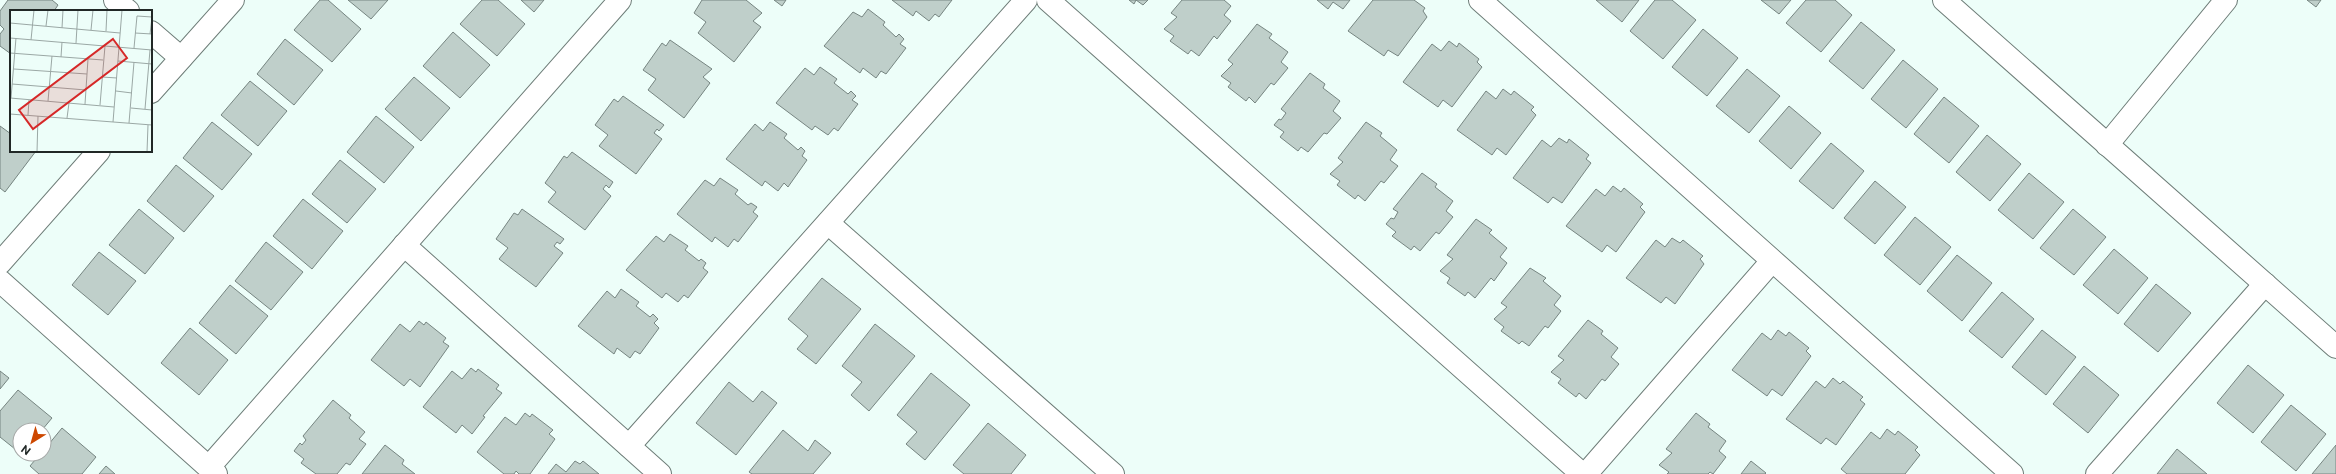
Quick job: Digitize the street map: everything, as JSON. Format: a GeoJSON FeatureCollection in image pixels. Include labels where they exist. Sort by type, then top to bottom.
{"type":"FeatureCollection","features":[{"type":"Feature","properties":{"kind":"street"},"geometry":{"type":"LineString","coordinates":[[115,0],[127,10]]}},
{"type":"Feature","properties":{"kind":"street"},"geometry":{"type":"LineString","coordinates":[[152,91],[233,0]]}},
{"type":"Feature","properties":{"kind":"street"},"geometry":{"type":"LineString","coordinates":[[0,281],[213,471],[404,245],[620,0]]}},
{"type":"Feature","properties":{"kind":"street"},"geometry":{"type":"LineString","coordinates":[[629,446],[1026,0]]}},
{"type":"Feature","properties":{"kind":"street"},"geometry":{"type":"LineString","coordinates":[[1048,0],[1582,474]]}},
{"type":"Feature","properties":{"kind":"street"},"geometry":{"type":"LineString","coordinates":[[1480,0],[2012,474]]}},
{"type":"Feature","properties":{"kind":"street"},"geometry":{"type":"LineString","coordinates":[[1944,0],[2336,347]]}},
{"type":"Feature","properties":{"kind":"street"},"geometry":{"type":"LineString","coordinates":[[2108,145],[2226,0]]}},
{"type":"Feature","properties":{"kind":"street"},"geometry":{"type":"LineString","coordinates":[[152,33],[181,58]]}},
{"type":"Feature","properties":{"kind":"street"},"geometry":{"type":"LineString","coordinates":[[0,263],[98,152]]}},
{"type":"Feature","properties":{"kind":"street"},"geometry":{"type":"LineString","coordinates":[[828,223],[1113,474]]}},
{"type":"Feature","properties":{"kind":"street"},"geometry":{"type":"LineString","coordinates":[[404,245],[660,474]]}},
{"type":"Feature","properties":{"kind":"street"},"geometry":{"type":"LineString","coordinates":[[1586,474],[1772,261]]}},
{"type":"Feature","properties":{"kind":"street"},"geometry":{"type":"LineString","coordinates":[[2097,474],[2266,284]]}},
{"type":"Feature","properties":{"kind":"building"},"geometry":{"type":"Polygon","coordinates":[[[8,0],[52,0],[58,5],[55,10],[10,10],[10,53],[0,46],[0,34],[4,29],[0,25],[0,11],[8,0]]]}},
{"type":"Feature","properties":{"kind":"building"},"geometry":{"type":"Polygon","coordinates":[[[320,0],[328,0],[361,29],[332,62],[294,30],[320,0]]]}},
{"type":"Feature","properties":{"kind":"building"},"geometry":{"type":"Polygon","coordinates":[[[348,0],[388,0],[371,19],[348,0]]]}},
{"type":"Feature","properties":{"kind":"building"},"geometry":{"type":"Polygon","coordinates":[[[482,0],[498,0],[525,24],[497,56],[460,24],[482,0]]]}},
{"type":"Feature","properties":{"kind":"building"},"geometry":{"type":"Polygon","coordinates":[[[521,0],[544,0],[534,12],[521,0]]]}},
{"type":"Feature","properties":{"kind":"building"},"geometry":{"type":"Polygon","coordinates":[[[702,0],[746,0],[762,13],[753,21],[761,27],[734,62],[698,33],[706,22],[694,13],[702,0]]]}},
{"type":"Feature","properties":{"kind":"building"},"geometry":{"type":"Polygon","coordinates":[[[774,0],[786,0],[782,6],[774,0]]]}},
{"type":"Feature","properties":{"kind":"building"},"geometry":{"type":"Polygon","coordinates":[[[892,0],[952,0],[939,17],[935,14],[929,21],[916,11],[913,16],[892,0]]]}},
{"type":"Feature","properties":{"kind":"building"},"geometry":{"type":"Polygon","coordinates":[[[1129,0],[1136,0],[1134,4],[1129,0]]]}},
{"type":"Feature","properties":{"kind":"building"},"geometry":{"type":"Polygon","coordinates":[[[1136,0],[1148,0],[1143,5],[1136,0]]]}},
{"type":"Feature","properties":{"kind":"building"},"geometry":{"type":"Polygon","coordinates":[[[1182,0],[1224,0],[1231,6],[1224,15],[1231,21],[1217,39],[1214,36],[1199,56],[1191,50],[1188,54],[1170,41],[1174,36],[1164,29],[1177,17],[1171,13],[1182,0]]]}},
{"type":"Feature","properties":{"kind":"building"},"geometry":{"type":"Polygon","coordinates":[[[1317,0],[1350,0],[1343,9],[1333,2],[1328,9],[1317,0]]]}},
{"type":"Feature","properties":{"kind":"building"},"geometry":{"type":"Polygon","coordinates":[[[1373,0],[1414,0],[1425,8],[1423,11],[1427,17],[1398,56],[1388,50],[1384,56],[1348,31],[1373,0]]]}},
{"type":"Feature","properties":{"kind":"building"},"geometry":{"type":"Polygon","coordinates":[[[1596,0],[1639,0],[1622,22],[1596,0]]]}},
{"type":"Feature","properties":{"kind":"building"},"geometry":{"type":"Polygon","coordinates":[[[1655,0],[1672,0],[1696,20],[1663,59],[1630,31],[1655,0]]]}},
{"type":"Feature","properties":{"kind":"building"},"geometry":{"type":"Polygon","coordinates":[[[1761,0],[1791,0],[1779,14],[1761,0]]]}},
{"type":"Feature","properties":{"kind":"building"},"geometry":{"type":"Polygon","coordinates":[[[1806,0],[1835,0],[1852,15],[1821,52],[1786,23],[1806,0]]]}},
{"type":"Feature","properties":{"kind":"building"},"geometry":{"type":"Polygon","coordinates":[[[2307,0],[2321,0],[2316,7],[2307,0]]]}},
{"type":"Feature","properties":{"kind":"building"},"geometry":{"type":"Polygon","coordinates":[[[868,9],[885,22],[883,25],[896,37],[899,34],[904,39],[900,44],[906,48],[886,74],[881,71],[876,78],[863,68],[860,73],[824,46],[853,12],[862,17],[868,9]]]}},
{"type":"Feature","properties":{"kind":"building"},"geometry":{"type":"Polygon","coordinates":[[[1861,22],[1895,50],[1863,89],[1829,61],[1861,22]]]}},
{"type":"Feature","properties":{"kind":"building"},"geometry":{"type":"Polygon","coordinates":[[[1257,24],[1272,34],[1269,38],[1288,52],[1281,62],[1288,68],[1274,85],[1271,83],[1255,103],[1249,97],[1246,101],[1228,87],[1231,83],[1221,76],[1233,64],[1228,60],[1257,24]]]}},
{"type":"Feature","properties":{"kind":"building"},"geometry":{"type":"Polygon","coordinates":[[[1703,29],[1738,58],[1707,96],[1672,67],[1703,29]]]}},
{"type":"Feature","properties":{"kind":"building"},"geometry":{"type":"Polygon","coordinates":[[[453,32],[490,65],[460,98],[423,66],[453,32]]]}},
{"type":"Feature","properties":{"kind":"building"},"geometry":{"type":"Polygon","coordinates":[[[285,39],[323,70],[294,105],[257,74],[285,39]]]}},
{"type":"Feature","properties":{"kind":"building"},"geometry":{"type":"Polygon","coordinates":[[[670,40],[712,69],[703,77],[710,83],[684,118],[648,90],[656,79],[643,70],[662,43],[666,46],[670,40]]]}},
{"type":"Feature","properties":{"kind":"building"},"geometry":{"type":"Polygon","coordinates":[[[1449,41],[1457,47],[1459,43],[1479,59],[1477,62],[1482,67],[1452,107],[1443,100],[1438,107],[1403,82],[1432,44],[1441,51],[1449,41]]]}},
{"type":"Feature","properties":{"kind":"building"},"geometry":{"type":"Polygon","coordinates":[[[1903,60],[1938,89],[1906,128],[1871,99],[1903,60]]]}},
{"type":"Feature","properties":{"kind":"building"},"geometry":{"type":"Polygon","coordinates":[[[820,67],[837,79],[834,83],[848,94],[851,91],[856,96],[852,100],[858,104],[838,131],[834,128],[828,135],[815,126],[812,130],[776,103],[805,68],[814,75],[820,67]]]}},
{"type":"Feature","properties":{"kind":"building"},"geometry":{"type":"Polygon","coordinates":[[[1747,69],[1780,96],[1749,133],[1716,106],[1747,69]]]}},
{"type":"Feature","properties":{"kind":"building"},"geometry":{"type":"Polygon","coordinates":[[[1310,73],[1325,84],[1323,88],[1340,101],[1333,111],[1341,118],[1327,134],[1324,133],[1308,152],[1301,147],[1298,151],[1280,137],[1284,132],[1274,125],[1279,119],[1281,120],[1286,113],[1281,109],[1310,73]]]}},
{"type":"Feature","properties":{"kind":"building"},"geometry":{"type":"Polygon","coordinates":[[[414,77],[450,108],[421,141],[385,109],[414,77]]]}},
{"type":"Feature","properties":{"kind":"building"},"geometry":{"type":"Polygon","coordinates":[[[250,81],[287,111],[258,146],[221,115],[250,81]]]}},
{"type":"Feature","properties":{"kind":"building"},"geometry":{"type":"Polygon","coordinates":[[[1503,89],[1511,95],[1514,91],[1534,107],[1531,110],[1536,115],[1506,155],[1497,148],[1492,155],[1457,130],[1486,91],[1496,99],[1503,89]]]}},
{"type":"Feature","properties":{"kind":"building"},"geometry":{"type":"Polygon","coordinates":[[[623,96],[664,125],[659,131],[657,129],[654,133],[662,139],[636,174],[599,146],[608,135],[595,125],[614,99],[618,102],[623,96]]]}},
{"type":"Feature","properties":{"kind":"building"},"geometry":{"type":"Polygon","coordinates":[[[1944,97],[1979,126],[1949,163],[1914,134],[1944,97]]]}},
{"type":"Feature","properties":{"kind":"building"},"geometry":{"type":"Polygon","coordinates":[[[1789,106],[1821,133],[1791,169],[1759,141],[1789,106]]]}},
{"type":"Feature","properties":{"kind":"building"},"geometry":{"type":"Polygon","coordinates":[[[376,116],[414,147],[384,183],[347,152],[376,116]]]}},
{"type":"Feature","properties":{"kind":"building"},"geometry":{"type":"Polygon","coordinates":[[[212,122],[252,154],[222,190],[183,158],[212,122]]]}},
{"type":"Feature","properties":{"kind":"building"},"geometry":{"type":"Polygon","coordinates":[[[770,122],[787,134],[784,138],[798,150],[801,147],[805,151],[802,156],[807,160],[788,187],[784,183],[778,191],[765,181],[762,186],[726,159],[755,124],[763,131],[770,122]]]}},
{"type":"Feature","properties":{"kind":"building"},"geometry":{"type":"Polygon","coordinates":[[[1366,122],[1382,133],[1380,136],[1397,150],[1390,160],[1398,166],[1384,183],[1381,181],[1365,201],[1358,195],[1355,199],[1337,185],[1340,181],[1330,174],[1343,162],[1338,158],[1366,122]]]}},
{"type":"Feature","properties":{"kind":"building"},"geometry":{"type":"Polygon","coordinates":[[[0,126],[10,133],[10,152],[35,152],[5,192],[0,188],[0,126]]]}},
{"type":"Feature","properties":{"kind":"building"},"geometry":{"type":"Polygon","coordinates":[[[1987,135],[2021,164],[1990,201],[1956,172],[1987,135]]]}},
{"type":"Feature","properties":{"kind":"building"},"geometry":{"type":"Polygon","coordinates":[[[1559,138],[1567,143],[1569,139],[1589,155],[1586,159],[1591,163],[1562,203],[1553,197],[1548,203],[1513,178],[1542,140],[1551,147],[1559,138]]]}},
{"type":"Feature","properties":{"kind":"building"},"geometry":{"type":"Polygon","coordinates":[[[1831,143],[1864,171],[1833,209],[1799,181],[1831,143]]]}},
{"type":"Feature","properties":{"kind":"building"},"geometry":{"type":"Polygon","coordinates":[[[572,152],[613,182],[609,188],[606,185],[603,189],[611,196],[585,230],[548,202],[556,192],[545,183],[564,156],[567,158],[572,152]]]}},
{"type":"Feature","properties":{"kind":"building"},"geometry":{"type":"Polygon","coordinates":[[[340,160],[376,189],[347,223],[312,194],[340,160]]]}},
{"type":"Feature","properties":{"kind":"building"},"geometry":{"type":"Polygon","coordinates":[[[176,165],[214,196],[184,232],[147,201],[176,165]]]}},
{"type":"Feature","properties":{"kind":"building"},"geometry":{"type":"Polygon","coordinates":[[[1422,173],[1437,184],[1435,187],[1453,201],[1446,211],[1453,217],[1439,234],[1436,232],[1420,251],[1414,246],[1411,250],[1392,236],[1396,232],[1386,224],[1391,218],[1394,219],[1398,212],[1393,209],[1422,173]]]}},
{"type":"Feature","properties":{"kind":"building"},"geometry":{"type":"Polygon","coordinates":[[[2029,173],[2064,202],[2033,239],[1998,210],[2029,173]]]}},
{"type":"Feature","properties":{"kind":"building"},"geometry":{"type":"Polygon","coordinates":[[[720,178],[738,190],[735,194],[748,205],[751,203],[757,207],[753,212],[758,216],[738,242],[734,239],[728,247],[715,237],[712,242],[677,214],[705,180],[714,186],[720,178]]]}},
{"type":"Feature","properties":{"kind":"building"},"geometry":{"type":"Polygon","coordinates":[[[1875,181],[1906,207],[1875,244],[1844,218],[1875,181]]]}},
{"type":"Feature","properties":{"kind":"building"},"geometry":{"type":"Polygon","coordinates":[[[1613,186],[1621,192],[1624,188],[1643,204],[1640,207],[1645,212],[1616,252],[1607,245],[1602,252],[1566,226],[1596,189],[1605,196],[1613,186]]]}},
{"type":"Feature","properties":{"kind":"building"},"geometry":{"type":"Polygon","coordinates":[[[303,199],[343,231],[312,269],[273,236],[303,199]]]}},
{"type":"Feature","properties":{"kind":"building"},"geometry":{"type":"Polygon","coordinates":[[[139,209],[174,238],[145,274],[109,245],[139,209]]]}},
{"type":"Feature","properties":{"kind":"building"},"geometry":{"type":"Polygon","coordinates":[[[522,209],[564,239],[560,244],[557,242],[554,246],[563,253],[536,287],[499,259],[508,248],[496,239],[514,213],[518,215],[522,209]]]}},
{"type":"Feature","properties":{"kind":"building"},"geometry":{"type":"Polygon","coordinates":[[[2073,209],[2106,237],[2074,275],[2040,248],[2073,209]]]}},
{"type":"Feature","properties":{"kind":"building"},"geometry":{"type":"Polygon","coordinates":[[[1915,217],[1951,247],[1920,285],[1884,255],[1915,217]]]}},
{"type":"Feature","properties":{"kind":"building"},"geometry":{"type":"Polygon","coordinates":[[[1476,219],[1492,230],[1489,233],[1507,248],[1500,257],[1507,263],[1494,281],[1491,278],[1475,298],[1468,292],[1465,296],[1447,283],[1450,278],[1440,271],[1453,259],[1447,255],[1476,219]]]}},
{"type":"Feature","properties":{"kind":"building"},"geometry":{"type":"Polygon","coordinates":[[[670,234],[688,246],[685,250],[699,261],[701,259],[706,263],[703,268],[708,272],[688,298],[684,295],[678,302],[666,293],[662,298],[626,270],[656,236],[664,242],[670,234]]]}},
{"type":"Feature","properties":{"kind":"building"},"geometry":{"type":"Polygon","coordinates":[[[1672,238],[1680,243],[1683,240],[1703,256],[1700,259],[1704,264],[1675,304],[1666,297],[1661,303],[1626,278],[1656,240],[1665,247],[1672,238]]]}},
{"type":"Feature","properties":{"kind":"building"},"geometry":{"type":"Polygon","coordinates":[[[266,242],[303,272],[271,310],[235,281],[266,242]]]}},
{"type":"Feature","properties":{"kind":"building"},"geometry":{"type":"Polygon","coordinates":[[[2114,249],[2148,278],[2118,314],[2083,285],[2114,249]]]}},
{"type":"Feature","properties":{"kind":"building"},"geometry":{"type":"Polygon","coordinates":[[[99,252],[136,281],[108,315],[72,285],[99,252]]]}},
{"type":"Feature","properties":{"kind":"building"},"geometry":{"type":"Polygon","coordinates":[[[1957,255],[1992,283],[1962,321],[1927,291],[1957,255]]]}},
{"type":"Feature","properties":{"kind":"building"},"geometry":{"type":"Polygon","coordinates":[[[1530,268],[1546,278],[1543,281],[1561,296],[1554,305],[1561,311],[1548,328],[1545,326],[1529,346],[1522,341],[1519,344],[1501,331],[1504,327],[1494,319],[1507,307],[1501,303],[1530,268]]]}},
{"type":"Feature","properties":{"kind":"building"},"geometry":{"type":"Polygon","coordinates":[[[822,278],[861,309],[816,364],[797,349],[808,336],[788,319],[822,278]]]}},
{"type":"Feature","properties":{"kind":"building"},"geometry":{"type":"Polygon","coordinates":[[[2156,284],[2191,313],[2158,352],[2124,324],[2156,284]]]}},
{"type":"Feature","properties":{"kind":"building"},"geometry":{"type":"Polygon","coordinates":[[[230,285],[268,316],[236,354],[199,323],[230,285]]]}},
{"type":"Feature","properties":{"kind":"building"},"geometry":{"type":"Polygon","coordinates":[[[621,289],[639,302],[636,306],[650,317],[653,314],[658,319],[654,323],[659,328],[640,354],[635,351],[630,358],[617,348],[614,354],[578,326],[607,291],[615,298],[621,289]]]}},
{"type":"Feature","properties":{"kind":"building"},"geometry":{"type":"Polygon","coordinates":[[[2002,292],[2034,319],[2002,358],[1969,331],[2002,292]]]}},
{"type":"Feature","properties":{"kind":"building"},"geometry":{"type":"Polygon","coordinates":[[[1588,320],[1603,331],[1601,334],[1618,348],[1611,357],[1619,364],[1605,381],[1602,379],[1586,399],[1579,393],[1576,397],[1558,383],[1561,379],[1551,372],[1564,360],[1558,356],[1588,320]]]}},
{"type":"Feature","properties":{"kind":"building"},"geometry":{"type":"Polygon","coordinates":[[[419,321],[424,325],[426,322],[446,338],[443,342],[449,346],[420,387],[410,379],[404,386],[371,360],[400,324],[410,332],[419,321]]]}},
{"type":"Feature","properties":{"kind":"building"},"geometry":{"type":"Polygon","coordinates":[[[875,324],[915,356],[869,411],[851,395],[862,382],[842,366],[875,324]]]}},
{"type":"Feature","properties":{"kind":"building"},"geometry":{"type":"Polygon","coordinates":[[[190,328],[228,360],[199,395],[161,363],[190,328]]]}},
{"type":"Feature","properties":{"kind":"building"},"geometry":{"type":"Polygon","coordinates":[[[1778,330],[1786,336],[1789,332],[1809,348],[1806,351],[1811,356],[1782,396],[1772,389],[1767,396],[1732,370],[1762,333],[1771,340],[1778,330]]]}},
{"type":"Feature","properties":{"kind":"building"},"geometry":{"type":"Polygon","coordinates":[[[2042,330],[2076,357],[2046,395],[2012,367],[2042,330]]]}},
{"type":"Feature","properties":{"kind":"building"},"geometry":{"type":"Polygon","coordinates":[[[2248,365],[2284,395],[2253,433],[2217,403],[2248,365]]]}},
{"type":"Feature","properties":{"kind":"building"},"geometry":{"type":"Polygon","coordinates":[[[2084,366],[2119,395],[2088,433],[2053,404],[2084,366]]]}},
{"type":"Feature","properties":{"kind":"building"},"geometry":{"type":"Polygon","coordinates":[[[471,368],[476,372],[478,369],[499,385],[496,389],[502,393],[483,416],[485,417],[472,434],[462,425],[456,433],[423,407],[452,371],[462,379],[471,368]]]}},
{"type":"Feature","properties":{"kind":"building"},"geometry":{"type":"Polygon","coordinates":[[[0,371],[9,378],[0,389],[0,371]]]}},
{"type":"Feature","properties":{"kind":"building"},"geometry":{"type":"Polygon","coordinates":[[[931,373],[970,405],[925,460],[906,444],[917,432],[897,415],[931,373]]]}},
{"type":"Feature","properties":{"kind":"building"},"geometry":{"type":"Polygon","coordinates":[[[1833,378],[1840,384],[1843,381],[1863,397],[1860,400],[1865,404],[1836,445],[1826,438],[1821,444],[1786,419],[1816,381],[1825,388],[1833,378]]]}},
{"type":"Feature","properties":{"kind":"building"},"geometry":{"type":"Polygon","coordinates":[[[729,382],[753,402],[762,391],[777,403],[736,455],[696,423],[729,382]]]}},
{"type":"Feature","properties":{"kind":"building"},"geometry":{"type":"Polygon","coordinates":[[[18,390],[52,418],[49,422],[12,422],[12,447],[0,437],[0,411],[18,390]]]}},
{"type":"Feature","properties":{"kind":"building"},"geometry":{"type":"Polygon","coordinates":[[[333,400],[351,415],[349,418],[365,432],[359,439],[366,444],[350,465],[346,463],[337,474],[316,474],[301,463],[304,459],[294,451],[300,443],[302,445],[306,440],[303,436],[333,400]]]}},
{"type":"Feature","properties":{"kind":"building"},"geometry":{"type":"Polygon","coordinates":[[[2291,405],[2326,434],[2296,471],[2261,442],[2291,405]]]}},
{"type":"Feature","properties":{"kind":"building"},"geometry":{"type":"Polygon","coordinates":[[[525,413],[530,417],[532,414],[553,430],[549,434],[555,439],[530,474],[519,474],[516,471],[514,474],[504,474],[477,452],[505,417],[516,425],[525,413]]]}},
{"type":"Feature","properties":{"kind":"building"},"geometry":{"type":"Polygon","coordinates":[[[1696,413],[1710,424],[1708,427],[1726,441],[1719,451],[1726,457],[1713,474],[1710,472],[1708,474],[1667,474],[1669,472],[1659,465],[1672,453],[1666,449],[1696,413]]]}},
{"type":"Feature","properties":{"kind":"building"},"geometry":{"type":"Polygon","coordinates":[[[988,423],[1026,455],[1011,474],[964,474],[953,465],[988,423]]]}},
{"type":"Feature","properties":{"kind":"building"},"geometry":{"type":"Polygon","coordinates":[[[62,428],[96,457],[82,474],[39,474],[30,466],[33,462],[52,462],[52,440],[62,428]]]}},
{"type":"Feature","properties":{"kind":"building"},"geometry":{"type":"Polygon","coordinates":[[[1887,429],[1895,435],[1898,431],[1918,447],[1915,450],[1920,455],[1905,474],[1847,474],[1841,469],[1871,432],[1880,439],[1887,429]]]}},
{"type":"Feature","properties":{"kind":"building"},"geometry":{"type":"Polygon","coordinates":[[[783,430],[808,451],[815,440],[831,453],[813,474],[752,474],[749,472],[783,430]]]}},
{"type":"Feature","properties":{"kind":"building"},"geometry":{"type":"Polygon","coordinates":[[[385,445],[404,460],[402,464],[415,474],[362,474],[385,445]]]}},
{"type":"Feature","properties":{"kind":"building"},"geometry":{"type":"Polygon","coordinates":[[[2336,445],[2336,474],[2312,474],[2336,445]]]}},
{"type":"Feature","properties":{"kind":"building"},"geometry":{"type":"Polygon","coordinates":[[[2177,449],[2207,474],[2157,474],[2177,449]]]}},
{"type":"Feature","properties":{"kind":"building"},"geometry":{"type":"Polygon","coordinates":[[[575,461],[580,464],[583,461],[599,474],[548,474],[556,464],[566,472],[575,461]]]}},
{"type":"Feature","properties":{"kind":"building"},"geometry":{"type":"Polygon","coordinates":[[[1751,461],[1766,473],[1741,474],[1751,461]]]}},
{"type":"Feature","properties":{"kind":"building"},"geometry":{"type":"Polygon","coordinates":[[[106,466],[115,474],[99,474],[106,466]]]}}]}
